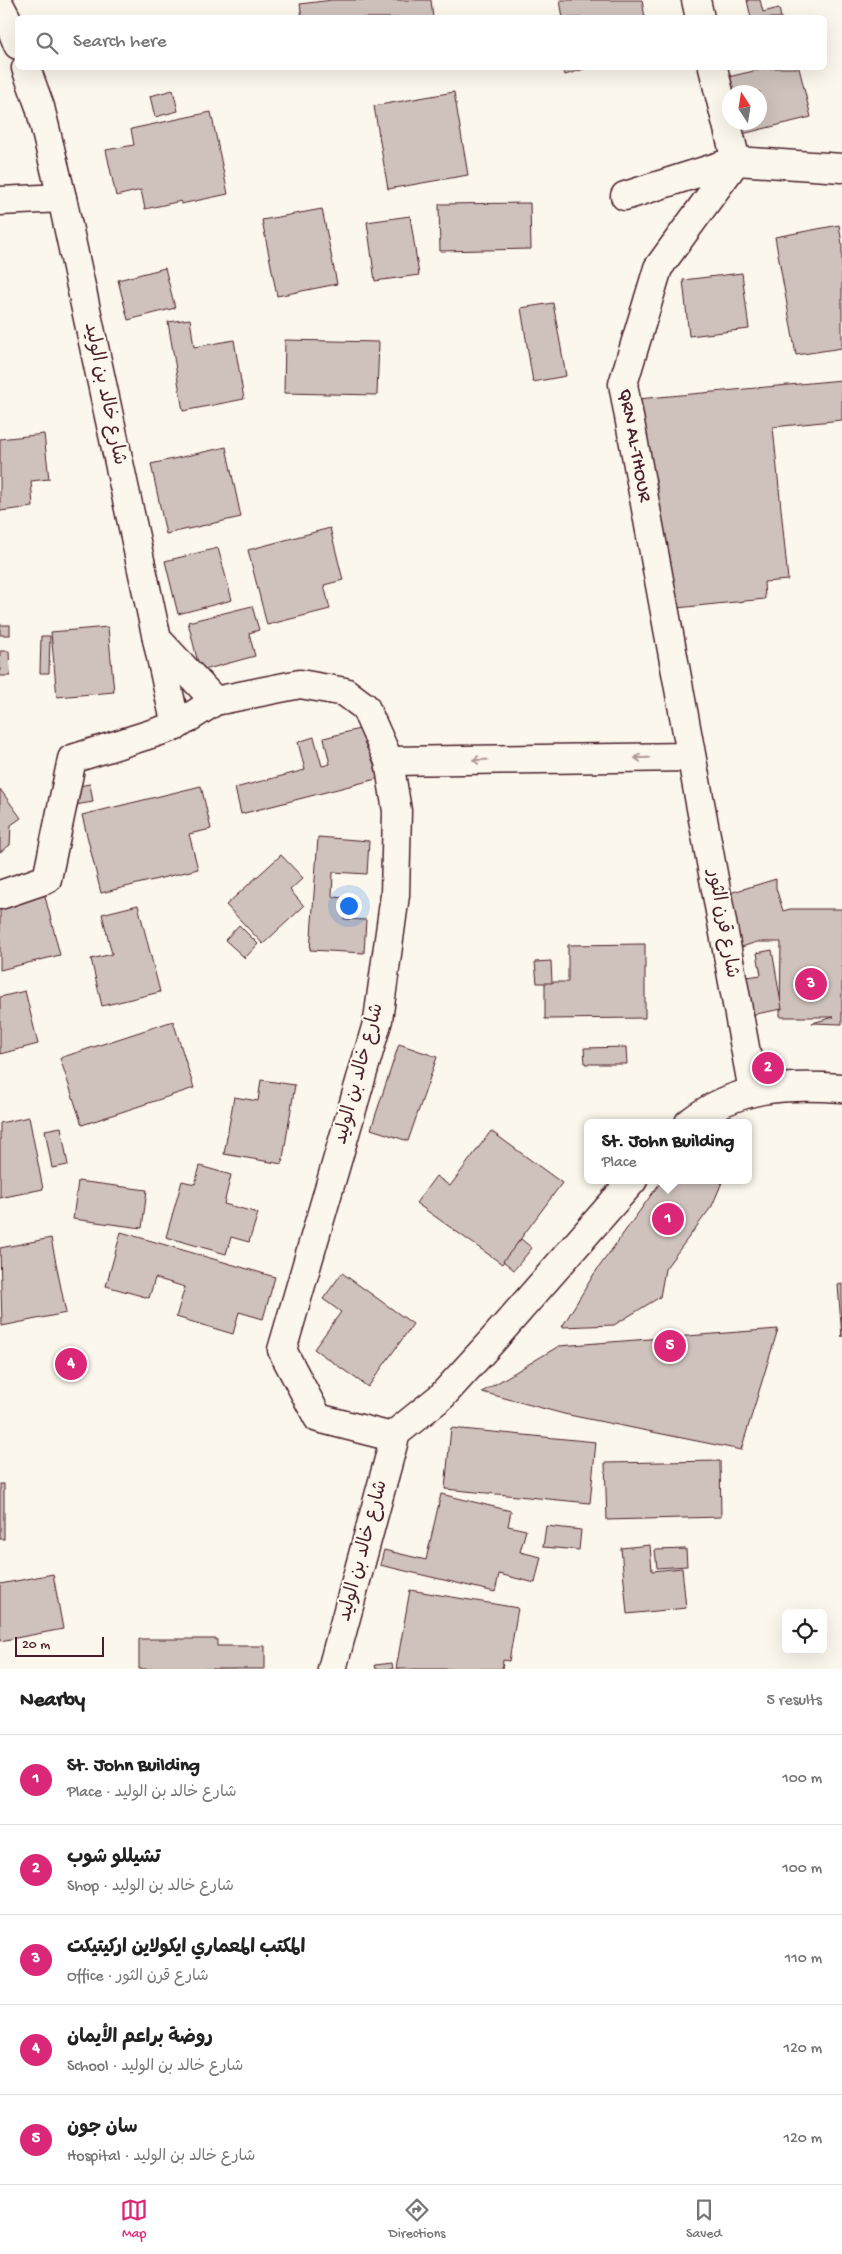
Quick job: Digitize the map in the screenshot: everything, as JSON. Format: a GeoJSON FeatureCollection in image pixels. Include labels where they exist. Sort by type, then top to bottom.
{"type":"FeatureCollection","features":[{"type":"Feature","properties":{"kind":"street"},"geometry":{"type":"LineString","coordinates":[[696,0],[699,15]]}},
{"type":"Feature","properties":{"kind":"street"},"geometry":{"type":"LineString","coordinates":[[0,6],[15,38]]}},
{"type":"Feature","properties":{"kind":"street","name":"شارع خالد بن الوليد"},"geometry":{"type":"LineString","coordinates":[[27,70],[40,107],[62,198],[176,726]]}},
{"type":"Feature","properties":{"kind":"street"},"geometry":{"type":"LineString","coordinates":[[713,70],[736,161]]}},
{"type":"Feature","properties":{"kind":"street"},"geometry":{"type":"LineString","coordinates":[[625,196],[736,161],[842,168]]}},
{"type":"Feature","properties":{"kind":"street","name":"QRN AL-THOUR"},"geometry":{"type":"LineString","coordinates":[[691,758],[623,384],[658,268],[736,161]]}},
{"type":"Feature","properties":{"kind":"street"},"geometry":{"type":"LineString","coordinates":[[0,202],[62,198]]}},
{"type":"Feature","properties":{"kind":"street"},"geometry":{"type":"LineString","coordinates":[[157,639],[215,702]]}},
{"type":"Feature","properties":{"kind":"street","name":"شارع خالد بن الوليد"},"geometry":{"type":"LineString","coordinates":[[0,895],[47,879],[72,759],[176,726],[215,702],[300,684],[345,692],[365,707],[389,761],[397,811],[395,895],[378,1020],[282,1350],[318,1418],[388,1436],[396,1433]]}},
{"type":"Feature","properties":{"kind":"street"},"geometry":{"type":"LineString","coordinates":[[389,761],[691,758]]}},
{"type":"Feature","properties":{"kind":"street","name":"شارع قرن الثور"},"geometry":{"type":"LineString","coordinates":[[691,758],[753,1091]]}},
{"type":"Feature","properties":{"kind":"street"},"geometry":{"type":"LineString","coordinates":[[696,1119],[720,1104],[753,1091],[801,1085],[842,1088]]}},
{"type":"Feature","properties":{"kind":"street"},"geometry":{"type":"LineString","coordinates":[[396,1433],[442,1396],[630,1184]]}},
{"type":"Feature","properties":{"kind":"street","name":"شارع خالد بن الوليد"},"geometry":{"type":"LineString","coordinates":[[332,1669],[396,1433]]}},
{"type":"Feature","properties":{"kind":"building"},"geometry":{"type":"Polygon","coordinates":[[[332,0],[431,0],[433,15],[302,15],[300,4],[332,0]]]}},
{"type":"Feature","properties":{"kind":"building"},"geometry":{"type":"Polygon","coordinates":[[[560,0],[642,0],[644,15],[562,15],[560,0]]]}},
{"type":"Feature","properties":{"kind":"building"},"geometry":{"type":"Polygon","coordinates":[[[747,0],[760,0],[763,12],[779,8],[780,15],[750,15],[747,0]]]}},
{"type":"Feature","properties":{"kind":"building"},"geometry":{"type":"Polygon","coordinates":[[[564,70],[581,70],[565,75],[564,70]]]}},
{"type":"Feature","properties":{"kind":"building"},"geometry":{"type":"Polygon","coordinates":[[[758,70],[799,70],[811,117],[767,128],[767,85],[730,85],[728,77],[758,70]]]}},
{"type":"Feature","properties":{"kind":"building"},"geometry":{"type":"Polygon","coordinates":[[[173,90],[178,111],[155,117],[150,96],[173,90]]]}},
{"type":"Feature","properties":{"kind":"building"},"geometry":{"type":"Polygon","coordinates":[[[454,92],[468,175],[388,189],[374,106],[454,92]]]}},
{"type":"Feature","properties":{"kind":"building"},"geometry":{"type":"Polygon","coordinates":[[[211,112],[228,194],[145,209],[141,190],[116,196],[106,150],[134,145],[131,129],[211,112]]]}},
{"type":"Feature","properties":{"kind":"building"},"geometry":{"type":"Polygon","coordinates":[[[741,130],[758,130],[742,134],[741,130]]]}},
{"type":"Feature","properties":{"kind":"building"},"geometry":{"type":"Polygon","coordinates":[[[530,203],[531,249],[440,251],[439,204],[530,203]]]}},
{"type":"Feature","properties":{"kind":"building"},"geometry":{"type":"Polygon","coordinates":[[[322,209],[337,284],[277,296],[262,220],[322,209]]]}},
{"type":"Feature","properties":{"kind":"building"},"geometry":{"type":"Polygon","coordinates":[[[410,216],[419,275],[375,281],[367,222],[410,216]]]}},
{"type":"Feature","properties":{"kind":"building"},"geometry":{"type":"Polygon","coordinates":[[[839,225],[842,244],[842,348],[796,355],[775,237],[839,225]]]}},
{"type":"Feature","properties":{"kind":"building"},"geometry":{"type":"Polygon","coordinates":[[[165,268],[175,308],[128,320],[118,280],[165,268]]]}},
{"type":"Feature","properties":{"kind":"building"},"geometry":{"type":"Polygon","coordinates":[[[742,273],[749,329],[689,336],[683,280],[742,273]]]}},
{"type":"Feature","properties":{"kind":"building"},"geometry":{"type":"Polygon","coordinates":[[[553,303],[566,376],[533,382],[521,308],[553,303]]]}},
{"type":"Feature","properties":{"kind":"building"},"geometry":{"type":"Polygon","coordinates":[[[190,319],[194,347],[234,340],[244,399],[183,411],[168,322],[190,319]]]}},
{"type":"Feature","properties":{"kind":"building"},"geometry":{"type":"Polygon","coordinates":[[[285,340],[379,342],[377,395],[284,393],[285,340]]]}},
{"type":"Feature","properties":{"kind":"building"},"geometry":{"type":"Polygon","coordinates":[[[842,380],[842,420],[773,427],[788,580],[764,582],[765,599],[657,610],[638,399],[842,380]]]}},
{"type":"Feature","properties":{"kind":"building"},"geometry":{"type":"Polygon","coordinates":[[[44,434],[49,479],[31,481],[33,507],[0,511],[0,439],[44,434]]]}},
{"type":"Feature","properties":{"kind":"building"},"geometry":{"type":"Polygon","coordinates":[[[226,447],[241,517],[166,534],[151,464],[226,447]]]}},
{"type":"Feature","properties":{"kind":"building"},"geometry":{"type":"Polygon","coordinates":[[[330,528],[343,580],[324,585],[330,609],[267,625],[248,550],[330,528]]]}},
{"type":"Feature","properties":{"kind":"building"},"geometry":{"type":"Polygon","coordinates":[[[218,548],[232,600],[178,614],[165,561],[218,548]]]}},
{"type":"Feature","properties":{"kind":"building"},"geometry":{"type":"Polygon","coordinates":[[[252,606],[259,630],[249,633],[255,656],[200,671],[188,622],[252,606]]]}},
{"type":"Feature","properties":{"kind":"building"},"geometry":{"type":"Polygon","coordinates":[[[0,625],[10,625],[10,635],[0,635],[0,625]]]}},
{"type":"Feature","properties":{"kind":"building"},"geometry":{"type":"Polygon","coordinates":[[[108,627],[114,692],[57,697],[51,632],[108,627]]]}},
{"type":"Feature","properties":{"kind":"building"},"geometry":{"type":"Polygon","coordinates":[[[41,636],[50,636],[49,673],[40,673],[41,636]]]}},
{"type":"Feature","properties":{"kind":"building"},"geometry":{"type":"Polygon","coordinates":[[[0,651],[9,651],[10,676],[0,676],[0,651]]]}},
{"type":"Feature","properties":{"kind":"building"},"geometry":{"type":"Polygon","coordinates":[[[367,727],[380,778],[241,814],[235,788],[305,770],[298,742],[314,737],[322,766],[330,764],[324,738],[367,727]]]}},
{"type":"Feature","properties":{"kind":"building"},"geometry":{"type":"Polygon","coordinates":[[[90,784],[93,802],[69,806],[66,788],[90,784]]]}},
{"type":"Feature","properties":{"kind":"building"},"geometry":{"type":"Polygon","coordinates":[[[201,786],[211,829],[189,834],[198,869],[101,893],[82,815],[201,786]]]}},
{"type":"Feature","properties":{"kind":"building"},"geometry":{"type":"Polygon","coordinates":[[[0,789],[21,818],[11,825],[10,845],[0,852],[0,789]]]}},
{"type":"Feature","properties":{"kind":"building"},"geometry":{"type":"Polygon","coordinates":[[[318,837],[369,841],[367,874],[333,872],[332,897],[346,898],[344,919],[366,920],[364,953],[310,950],[318,837]]]}},
{"type":"Feature","properties":{"kind":"building"},"geometry":{"type":"Polygon","coordinates":[[[281,855],[303,878],[290,890],[304,906],[263,944],[226,905],[281,855]]]}},
{"type":"Feature","properties":{"kind":"building"},"geometry":{"type":"Polygon","coordinates":[[[776,879],[776,888],[783,911],[790,909],[842,909],[842,1024],[812,1023],[834,1017],[780,1017],[781,942],[757,942],[729,951],[730,893],[776,879]]]}},
{"type":"Feature","properties":{"kind":"building"},"geometry":{"type":"Polygon","coordinates":[[[42,885],[60,955],[0,970],[0,896],[42,885]]]}},
{"type":"Feature","properties":{"kind":"building"},"geometry":{"type":"Polygon","coordinates":[[[138,905],[160,992],[102,1006],[91,959],[112,954],[102,914],[138,905]]]}},
{"type":"Feature","properties":{"kind":"building"},"geometry":{"type":"Polygon","coordinates":[[[239,925],[258,944],[245,958],[225,940],[239,925]]]}},
{"type":"Feature","properties":{"kind":"building"},"geometry":{"type":"Polygon","coordinates":[[[645,944],[645,1018],[545,1019],[545,982],[568,982],[568,945],[645,944]]]}},
{"type":"Feature","properties":{"kind":"building"},"geometry":{"type":"Polygon","coordinates":[[[772,950],[782,1009],[740,1017],[733,979],[761,975],[757,953],[772,950]]]}},
{"type":"Feature","properties":{"kind":"building"},"geometry":{"type":"Polygon","coordinates":[[[551,961],[552,983],[537,983],[535,962],[551,961]]]}},
{"type":"Feature","properties":{"kind":"building"},"geometry":{"type":"Polygon","coordinates":[[[25,991],[38,1044],[0,1054],[0,997],[25,991]]]}},
{"type":"Feature","properties":{"kind":"building"},"geometry":{"type":"Polygon","coordinates":[[[173,1021],[194,1088],[82,1125],[60,1058],[173,1021]]]}},
{"type":"Feature","properties":{"kind":"building"},"geometry":{"type":"Polygon","coordinates":[[[399,1044],[437,1057],[408,1141],[371,1129],[399,1044]]]}},
{"type":"Feature","properties":{"kind":"building"},"geometry":{"type":"Polygon","coordinates":[[[626,1047],[627,1064],[585,1064],[584,1048],[626,1047]]]}},
{"type":"Feature","properties":{"kind":"building"},"geometry":{"type":"Polygon","coordinates":[[[261,1080],[295,1085],[282,1164],[224,1154],[234,1097],[258,1101],[261,1080]]]}},
{"type":"Feature","properties":{"kind":"building"},"geometry":{"type":"Polygon","coordinates":[[[29,1117],[43,1189],[0,1198],[0,1123],[29,1117]]]}},
{"type":"Feature","properties":{"kind":"building"},"geometry":{"type":"Polygon","coordinates":[[[61,1127],[68,1165],[52,1168],[45,1130],[61,1127]]]}},
{"type":"Feature","properties":{"kind":"building"},"geometry":{"type":"Polygon","coordinates":[[[491,1131],[562,1183],[502,1264],[416,1203],[436,1176],[450,1186],[491,1131]]]}},
{"type":"Feature","properties":{"kind":"building"},"geometry":{"type":"Polygon","coordinates":[[[200,1166],[231,1175],[224,1204],[258,1213],[249,1242],[231,1237],[226,1254],[166,1237],[182,1181],[195,1184],[200,1166]]]}},
{"type":"Feature","properties":{"kind":"building"},"geometry":{"type":"Polygon","coordinates":[[[78,1181],[147,1190],[142,1228],[73,1219],[78,1181]]]}},
{"type":"Feature","properties":{"kind":"building"},"geometry":{"type":"Polygon","coordinates":[[[659,1184],[721,1184],[712,1206],[665,1269],[660,1297],[614,1325],[562,1327],[594,1274],[659,1184]]]}},
{"type":"Feature","properties":{"kind":"building"},"geometry":{"type":"Polygon","coordinates":[[[121,1232],[275,1277],[263,1319],[239,1312],[233,1334],[176,1317],[185,1287],[155,1278],[149,1298],[106,1286],[121,1232]]]}},
{"type":"Feature","properties":{"kind":"building"},"geometry":{"type":"Polygon","coordinates":[[[51,1238],[66,1313],[2,1326],[0,1248],[51,1238]]]}},
{"type":"Feature","properties":{"kind":"building"},"geometry":{"type":"Polygon","coordinates":[[[521,1239],[532,1248],[514,1270],[503,1261],[521,1239]]]}},
{"type":"Feature","properties":{"kind":"building"},"geometry":{"type":"Polygon","coordinates":[[[342,1273],[413,1324],[368,1387],[314,1349],[341,1312],[323,1299],[342,1273]]]}},
{"type":"Feature","properties":{"kind":"building"},"geometry":{"type":"Polygon","coordinates":[[[842,1284],[842,1337],[838,1285],[842,1284]]]}},
{"type":"Feature","properties":{"kind":"building"},"geometry":{"type":"Polygon","coordinates":[[[778,1329],[741,1450],[564,1414],[482,1392],[559,1346],[778,1329]]]}},
{"type":"Feature","properties":{"kind":"building"},"geometry":{"type":"Polygon","coordinates":[[[451,1428],[596,1442],[590,1503],[445,1489],[451,1428]]]}},
{"type":"Feature","properties":{"kind":"building"},"geometry":{"type":"Polygon","coordinates":[[[720,1461],[721,1517],[607,1520],[605,1463],[720,1461]]]}},
{"type":"Feature","properties":{"kind":"building"},"geometry":{"type":"Polygon","coordinates":[[[0,1484],[4,1484],[4,1539],[0,1539],[0,1484]]]}},
{"type":"Feature","properties":{"kind":"building"},"geometry":{"type":"Polygon","coordinates":[[[441,1494],[511,1511],[508,1526],[526,1530],[520,1552],[541,1557],[535,1583],[499,1574],[495,1592],[380,1565],[384,1550],[426,1560],[441,1494]]]}},
{"type":"Feature","properties":{"kind":"building"},"geometry":{"type":"Polygon","coordinates":[[[546,1526],[581,1530],[579,1550],[543,1547],[546,1526]]]}},
{"type":"Feature","properties":{"kind":"building"},"geometry":{"type":"Polygon","coordinates":[[[650,1545],[652,1571],[682,1568],[686,1608],[627,1614],[621,1548],[650,1545]]]}},
{"type":"Feature","properties":{"kind":"building"},"geometry":{"type":"Polygon","coordinates":[[[686,1549],[687,1566],[657,1568],[655,1550],[686,1549]]]}},
{"type":"Feature","properties":{"kind":"building"},"geometry":{"type":"Polygon","coordinates":[[[53,1574],[63,1629],[0,1641],[0,1584],[53,1574]]]}},
{"type":"Feature","properties":{"kind":"building"},"geometry":{"type":"Polygon","coordinates":[[[410,1590],[518,1608],[509,1661],[503,1660],[502,1669],[396,1669],[410,1590]]]}},
{"type":"Feature","properties":{"kind":"building"},"geometry":{"type":"Polygon","coordinates":[[[139,1639],[217,1639],[217,1646],[265,1646],[265,1669],[139,1669],[139,1639]]]}},
{"type":"Feature","properties":{"kind":"building"},"geometry":{"type":"Polygon","coordinates":[[[392,1663],[393,1669],[376,1669],[375,1665],[392,1663]]]}},
{"type":"Feature","properties":{"kind":"place","name":"المكتب المعماري ايكولاين اركيتيكت"},"geometry":{"type":"Point","coordinates":[811,984]}},
{"type":"Feature","properties":{"kind":"place","name":"تشيللو شوب"},"geometry":{"type":"Point","coordinates":[768,1068]}},
{"type":"Feature","properties":{"kind":"place","name":"St. John Building"},"geometry":{"type":"Point","coordinates":[668,1219]}},
{"type":"Feature","properties":{"kind":"place","name":"سان جون"},"geometry":{"type":"Point","coordinates":[670,1346]}},
{"type":"Feature","properties":{"kind":"place","name":"روضة براعم الأيمان"},"geometry":{"type":"Point","coordinates":[71,1364]}}]}
